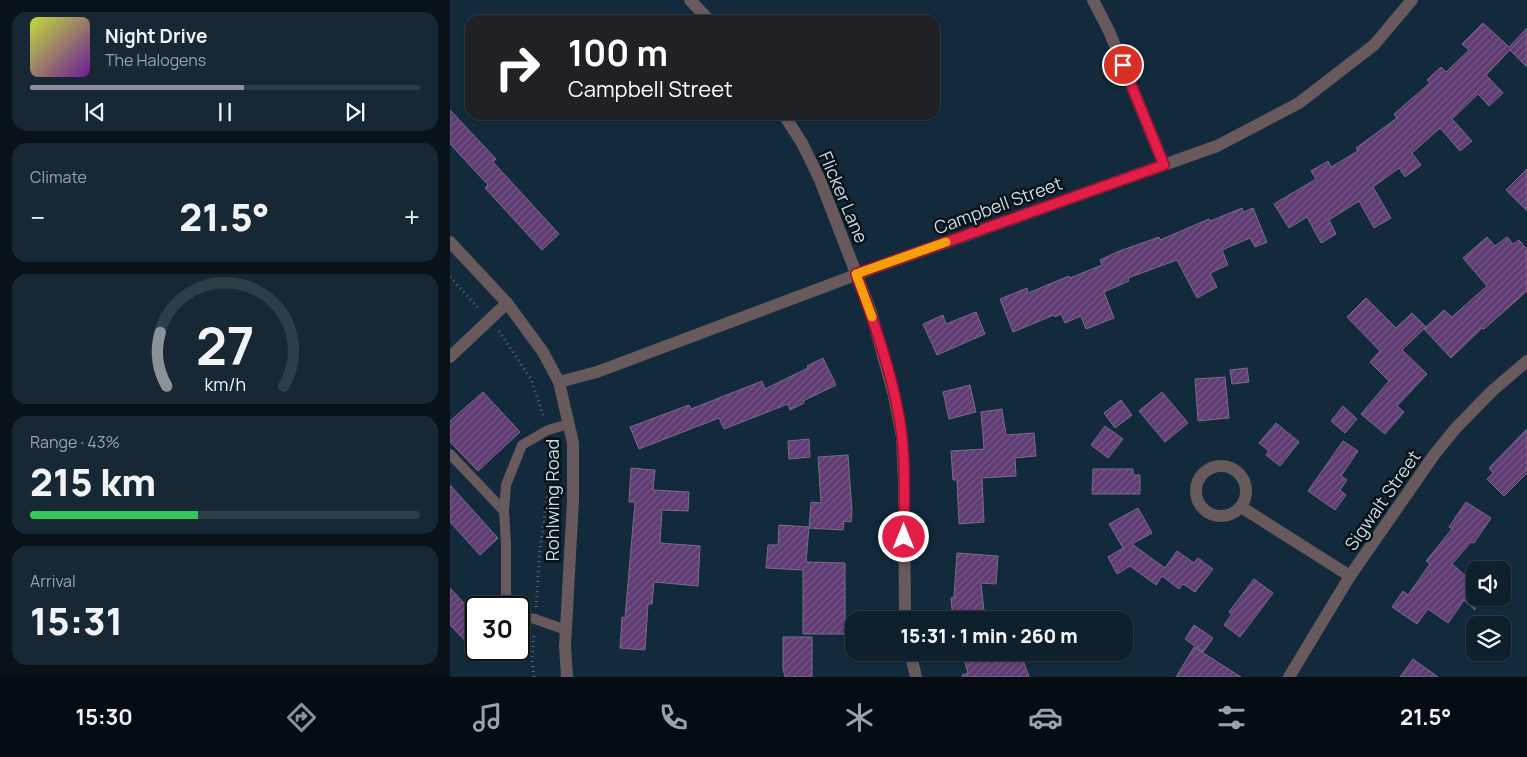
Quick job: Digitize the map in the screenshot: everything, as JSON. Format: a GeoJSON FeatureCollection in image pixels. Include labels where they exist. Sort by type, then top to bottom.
{"type":"FeatureCollection","features":[{"type":"Feature","properties":{"kind":"street"},"geometry":{"type":"LineString","coordinates":[[690,0],[704,15]]}},
{"type":"Feature","properties":{"kind":"street"},"geometry":{"type":"LineString","coordinates":[[1093,0],[1109,31],[1164,165]]}},
{"type":"Feature","properties":{"kind":"street","name":"Campbell Street"},"geometry":{"type":"LineString","coordinates":[[559,382],[597,372],[856,274],[1217,146],[1299,103],[1374,45],[1412,0]]}},
{"type":"Feature","properties":{"kind":"street","name":"Flicker Lane"},"geometry":{"type":"LineString","coordinates":[[787,120],[802,143],[820,180],[871,312],[894,396],[902,437],[905,611]]}},
{"type":"Feature","properties":{"kind":"street","name":"Rohlwing Road"},"geometry":{"type":"LineString","coordinates":[[450,242],[507,303],[543,352],[559,382],[573,444],[573,501],[565,646],[567,677]]}},
{"type":"Feature","properties":{"kind":"street"},"geometry":{"type":"LineString","coordinates":[[450,357],[507,303]]}},
{"type":"Feature","properties":{"kind":"street","name":"Sigwalt Street"},"geometry":{"type":"LineString","coordinates":[[1289,677],[1350,576],[1414,483],[1445,442],[1492,391],[1527,361]]}},
{"type":"Feature","properties":{"kind":"street"},"geometry":{"type":"LineString","coordinates":[[1221,466],[1233,469],[1245,483],[1246,492],[1241,507],[1234,513],[1223,517],[1208,514],[1196,500],[1195,491],[1198,479],[1212,467],[1221,466]]}},
{"type":"Feature","properties":{"kind":"street"},"geometry":{"type":"LineString","coordinates":[[1241,507],[1350,576]]}},
{"type":"Feature","properties":{"kind":"street"},"geometry":{"type":"LineString","coordinates":[[912,661],[916,677]]}},
{"type":"Feature","properties":{"kind":"lane"},"geometry":{"type":"LineString","coordinates":[[506,596],[504,511],[506,485],[522,445],[548,430],[568,424]]}},
{"type":"Feature","properties":{"kind":"lane"},"geometry":{"type":"LineString","coordinates":[[450,454],[504,511]]}},
{"type":"Feature","properties":{"kind":"lane"},"geometry":{"type":"LineString","coordinates":[[530,618],[566,630]]}},
{"type":"Feature","properties":{"kind":"path"},"geometry":{"type":"LineString","coordinates":[[450,277],[477,307]]}},
{"type":"Feature","properties":{"kind":"path"},"geometry":{"type":"LineString","coordinates":[[502,335],[530,379],[548,430],[551,468],[540,550],[532,661],[534,677]]}},
{"type":"Feature","properties":{"kind":"building"},"geometry":{"type":"Polygon","coordinates":[[[1483,23],[1509,47],[1527,28],[1527,67],[1510,50],[1486,75],[1503,93],[1489,106],[1478,94],[1452,119],[1472,141],[1460,151],[1440,128],[1412,153],[1421,165],[1405,177],[1399,168],[1373,187],[1391,218],[1374,228],[1359,201],[1329,220],[1336,234],[1321,243],[1307,217],[1289,228],[1274,204],[1316,179],[1311,171],[1328,161],[1331,167],[1358,151],[1356,148],[1397,118],[1394,114],[1430,83],[1427,80],[1441,67],[1446,72],[1469,50],[1462,44],[1483,23]]]}},
{"type":"Feature","properties":{"kind":"building"},"geometry":{"type":"Polygon","coordinates":[[[450,110],[496,159],[493,162],[559,234],[542,250],[485,188],[488,185],[450,144],[450,110]]]}},
{"type":"Feature","properties":{"kind":"building"},"geometry":{"type":"Polygon","coordinates":[[[1527,169],[1527,211],[1506,190],[1527,169]]]}},
{"type":"Feature","properties":{"kind":"building"},"geometry":{"type":"Polygon","coordinates":[[[1242,208],[1244,212],[1253,208],[1267,242],[1255,247],[1250,238],[1222,250],[1228,265],[1210,273],[1217,287],[1197,298],[1177,260],[1128,278],[1129,281],[1104,292],[1114,318],[1086,329],[1081,316],[1065,323],[1061,314],[1055,317],[1054,315],[1013,332],[1000,299],[1027,288],[1028,293],[1069,276],[1070,278],[1102,265],[1100,260],[1117,252],[1159,237],[1160,240],[1209,219],[1210,221],[1242,208]]]}},
{"type":"Feature","properties":{"kind":"building"},"geometry":{"type":"Polygon","coordinates":[[[1487,237],[1495,246],[1507,237],[1513,244],[1519,240],[1527,249],[1527,291],[1484,329],[1482,328],[1451,358],[1424,329],[1444,310],[1452,317],[1487,286],[1463,258],[1487,237]]]}},
{"type":"Feature","properties":{"kind":"building"},"geometry":{"type":"Polygon","coordinates":[[[1366,298],[1396,328],[1412,313],[1426,327],[1402,350],[1427,374],[1397,406],[1404,412],[1385,434],[1361,414],[1389,381],[1370,362],[1380,351],[1347,317],[1366,298]]]}},
{"type":"Feature","properties":{"kind":"building"},"geometry":{"type":"Polygon","coordinates":[[[976,312],[985,334],[937,355],[923,324],[943,315],[946,324],[976,312]]]}},
{"type":"Feature","properties":{"kind":"building"},"geometry":{"type":"Polygon","coordinates":[[[823,358],[836,385],[803,401],[804,403],[790,410],[788,404],[724,429],[719,418],[639,449],[630,427],[689,405],[691,409],[762,381],[765,389],[808,368],[807,366],[823,358]]]}},
{"type":"Feature","properties":{"kind":"building"},"geometry":{"type":"Polygon","coordinates":[[[1247,368],[1249,382],[1232,384],[1230,370],[1247,368]]]}},
{"type":"Feature","properties":{"kind":"building"},"geometry":{"type":"Polygon","coordinates":[[[1225,377],[1229,418],[1198,421],[1195,379],[1225,377]]]}},
{"type":"Feature","properties":{"kind":"building"},"geometry":{"type":"Polygon","coordinates":[[[970,385],[976,412],[949,419],[943,392],[970,385]]]}},
{"type":"Feature","properties":{"kind":"building"},"geometry":{"type":"Polygon","coordinates":[[[483,392],[520,432],[478,471],[450,442],[450,421],[483,392]]]}},
{"type":"Feature","properties":{"kind":"building"},"geometry":{"type":"Polygon","coordinates":[[[1162,392],[1188,423],[1165,442],[1139,411],[1162,392]]]}},
{"type":"Feature","properties":{"kind":"building"},"geometry":{"type":"Polygon","coordinates":[[[1121,400],[1132,415],[1115,428],[1104,413],[1121,400]]]}},
{"type":"Feature","properties":{"kind":"building"},"geometry":{"type":"Polygon","coordinates":[[[1343,406],[1357,419],[1345,433],[1331,421],[1343,406]]]}},
{"type":"Feature","properties":{"kind":"building"},"geometry":{"type":"Polygon","coordinates":[[[1002,409],[1006,435],[1034,433],[1036,456],[1015,458],[1016,476],[982,478],[984,522],[959,524],[957,480],[953,480],[951,451],[984,449],[981,412],[1002,409]]]}},
{"type":"Feature","properties":{"kind":"building"},"geometry":{"type":"Polygon","coordinates":[[[1276,423],[1299,442],[1280,466],[1266,455],[1269,451],[1259,443],[1276,423]]]}},
{"type":"Feature","properties":{"kind":"building"},"geometry":{"type":"Polygon","coordinates":[[[1105,426],[1123,439],[1108,458],[1091,445],[1105,426]]]}},
{"type":"Feature","properties":{"kind":"building"},"geometry":{"type":"Polygon","coordinates":[[[1527,429],[1527,473],[1504,496],[1487,479],[1493,473],[1489,468],[1527,429]]]}},
{"type":"Feature","properties":{"kind":"building"},"geometry":{"type":"Polygon","coordinates":[[[809,439],[810,457],[789,459],[788,441],[809,439]]]}},
{"type":"Feature","properties":{"kind":"building"},"geometry":{"type":"Polygon","coordinates":[[[1343,441],[1358,451],[1341,476],[1347,480],[1340,490],[1346,495],[1335,510],[1308,491],[1343,441]]]}},
{"type":"Feature","properties":{"kind":"building"},"geometry":{"type":"Polygon","coordinates":[[[848,455],[851,522],[844,521],[843,530],[809,528],[811,502],[821,503],[818,457],[848,455]]]}},
{"type":"Feature","properties":{"kind":"building"},"geometry":{"type":"Polygon","coordinates":[[[631,468],[655,470],[653,490],[689,492],[688,511],[662,510],[660,543],[700,546],[698,586],[654,582],[652,604],[648,604],[645,650],[620,648],[622,617],[625,618],[635,502],[629,502],[631,468]]]}},
{"type":"Feature","properties":{"kind":"building"},"geometry":{"type":"Polygon","coordinates":[[[1093,469],[1133,469],[1133,475],[1140,475],[1140,494],[1092,494],[1093,469]]]}},
{"type":"Feature","properties":{"kind":"building"},"geometry":{"type":"Polygon","coordinates":[[[450,485],[498,538],[480,555],[450,522],[450,485]]]}},
{"type":"Feature","properties":{"kind":"building"},"geometry":{"type":"Polygon","coordinates":[[[1466,502],[1491,518],[1474,543],[1471,542],[1452,564],[1466,576],[1466,602],[1464,600],[1448,623],[1428,609],[1417,624],[1392,607],[1403,591],[1408,595],[1430,564],[1426,561],[1452,529],[1449,527],[1466,502]]]}},
{"type":"Feature","properties":{"kind":"building"},"geometry":{"type":"Polygon","coordinates":[[[1138,508],[1152,533],[1132,544],[1165,568],[1177,551],[1194,563],[1198,558],[1213,569],[1195,592],[1183,584],[1179,589],[1162,576],[1156,585],[1130,566],[1117,574],[1108,557],[1123,548],[1109,524],[1138,508]]]}},
{"type":"Feature","properties":{"kind":"building"},"geometry":{"type":"Polygon","coordinates":[[[779,525],[809,527],[806,562],[845,563],[845,634],[803,634],[803,570],[766,568],[768,545],[778,545],[779,525]]]}},
{"type":"Feature","properties":{"kind":"building"},"geometry":{"type":"Polygon","coordinates":[[[957,553],[998,556],[996,584],[981,583],[984,611],[952,611],[951,598],[954,597],[957,553]]]}},
{"type":"Feature","properties":{"kind":"building"},"geometry":{"type":"Polygon","coordinates":[[[1254,579],[1273,593],[1240,637],[1224,625],[1232,614],[1229,612],[1254,579]]]}},
{"type":"Feature","properties":{"kind":"building"},"geometry":{"type":"Polygon","coordinates":[[[450,588],[465,604],[465,641],[450,625],[450,588]]]}},
{"type":"Feature","properties":{"kind":"building"},"geometry":{"type":"Polygon","coordinates":[[[1194,625],[1213,638],[1203,652],[1185,639],[1194,625]]]}},
{"type":"Feature","properties":{"kind":"building"},"geometry":{"type":"Polygon","coordinates":[[[783,637],[812,637],[812,677],[785,677],[783,669],[783,637]]]}},
{"type":"Feature","properties":{"kind":"building"},"geometry":{"type":"Polygon","coordinates":[[[1194,647],[1241,677],[1176,677],[1194,647]]]}},
{"type":"Feature","properties":{"kind":"building"},"geometry":{"type":"Polygon","coordinates":[[[1413,659],[1438,677],[1400,677],[1413,659]]]}},
{"type":"Feature","properties":{"kind":"building"},"geometry":{"type":"Polygon","coordinates":[[[964,661],[994,661],[995,663],[1001,661],[1023,661],[1029,677],[963,677],[962,675],[968,673],[964,661]]]}},
{"type":"Feature","properties":{"kind":"slow traffic"},"geometry":{"type":"LineString","coordinates":[[872,317],[856,274],[946,242]]}},
{"type":"Feature","properties":{"kind":"route"},"geometry":{"type":"LineString","coordinates":[[904,537],[902,437],[886,363],[871,312],[856,274],[1164,165],[1123,65]]}}]}
